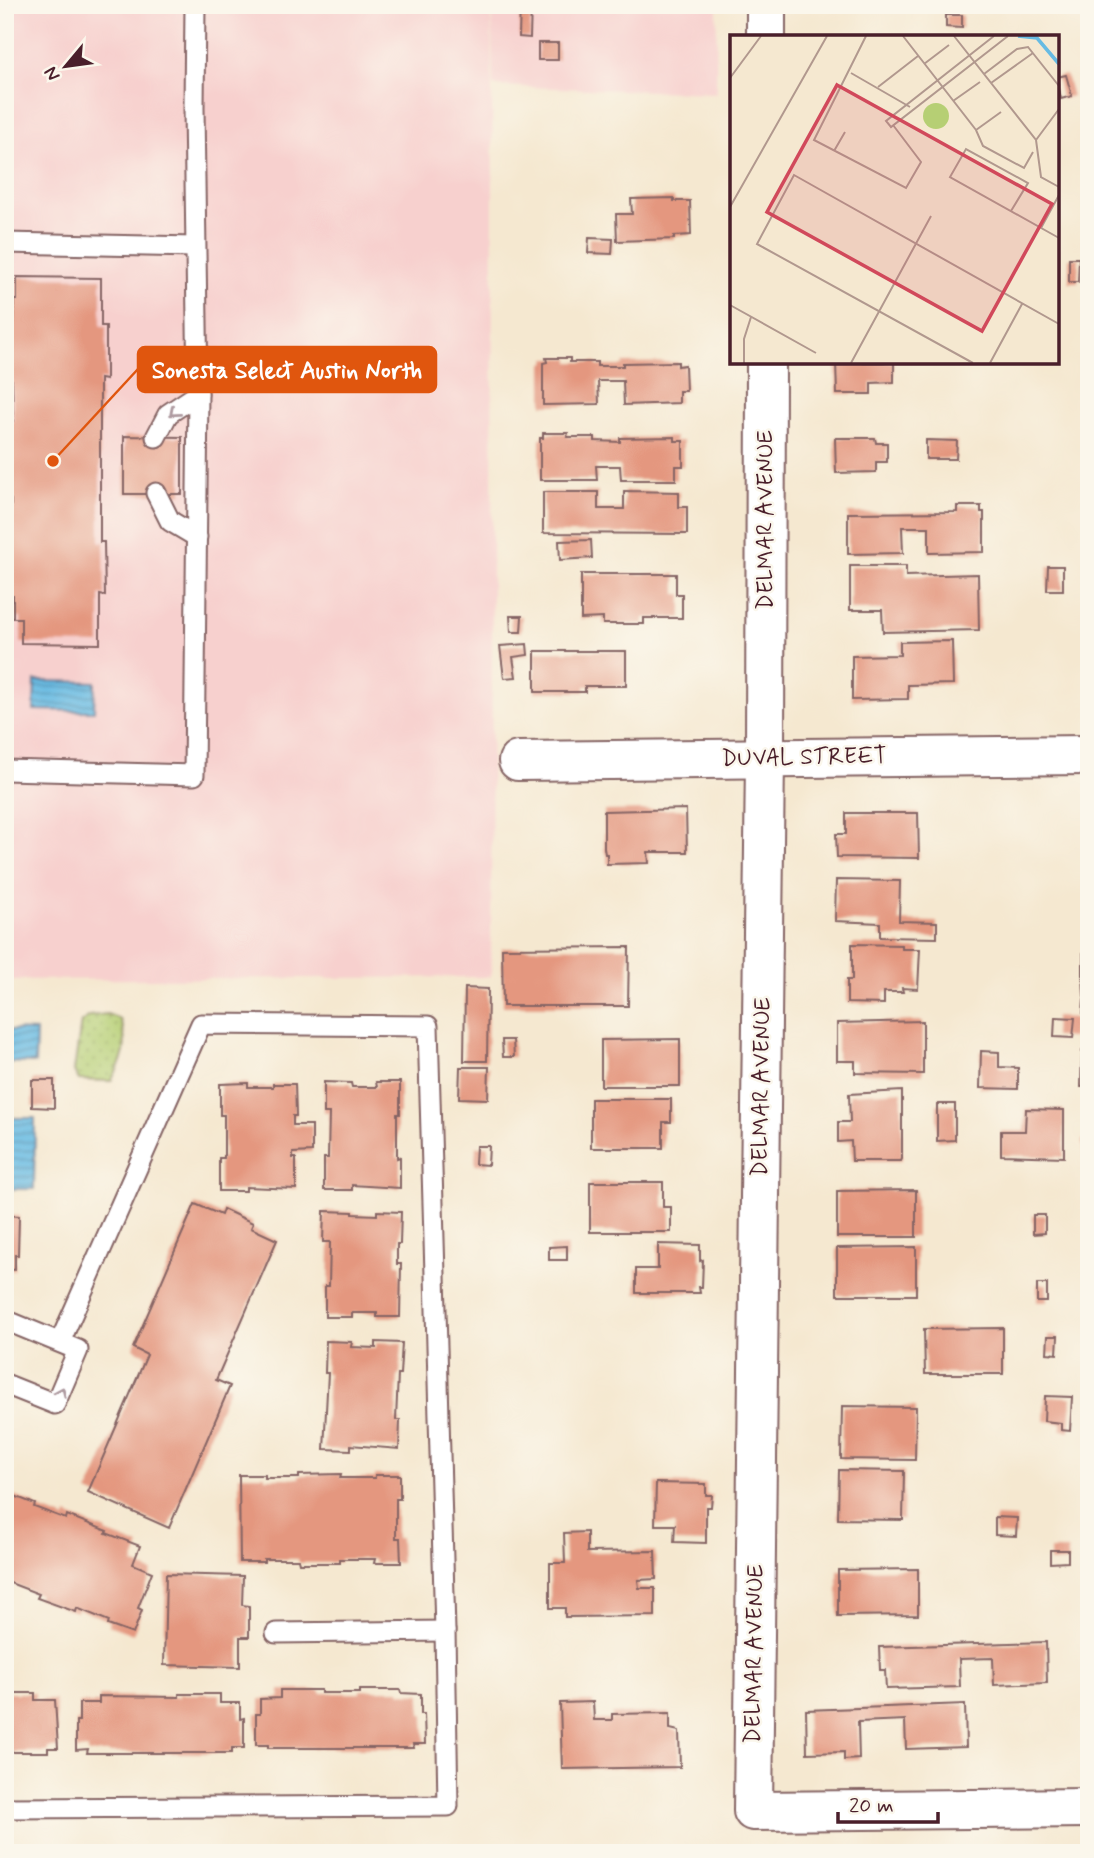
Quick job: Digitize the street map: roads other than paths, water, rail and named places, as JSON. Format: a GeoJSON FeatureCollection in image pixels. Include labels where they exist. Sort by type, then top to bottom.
{"type":"FeatureCollection","features":[{"type":"Feature","properties":{"kind":"street"},"geometry":{"type":"LineString","coordinates":[[766,5],[766,35]]}},
{"type":"Feature","properties":{"kind":"street","name":"DELMAR AVENUE"},"geometry":{"type":"LineString","coordinates":[[766,364],[765,758],[753,1811],[1089,1808]]}},
{"type":"Feature","properties":{"kind":"street","name":"DUVAL STREET"},"geometry":{"type":"LineString","coordinates":[[518,761],[1089,755]]}},
{"type":"Feature","properties":{"kind":"lane"},"geometry":{"type":"LineString","coordinates":[[5,770],[194,775],[198,394],[195,5]]}},
{"type":"Feature","properties":{"kind":"lane"},"geometry":{"type":"LineString","coordinates":[[5,243],[195,247]]}},
{"type":"Feature","properties":{"kind":"lane"},"geometry":{"type":"LineString","coordinates":[[156,436],[168,414],[198,394]]}},
{"type":"Feature","properties":{"kind":"lane"},"geometry":{"type":"LineString","coordinates":[[156,493],[170,521],[197,537]]}},
{"type":"Feature","properties":{"kind":"lane"},"geometry":{"type":"LineString","coordinates":[[5,1808],[448,1806],[428,1026],[201,1024],[60,1342]]}},
{"type":"Feature","properties":{"kind":"lane"},"geometry":{"type":"LineString","coordinates":[[5,1320],[78,1350],[55,1404],[5,1384]]}},
{"type":"Feature","properties":{"kind":"lane"},"geometry":{"type":"LineString","coordinates":[[276,1633],[445,1631]]}},
{"type":"Feature","properties":{"kind":"water"},"geometry":{"type":"Polygon","coordinates":[[[35,681],[95,682],[94,711],[34,710],[35,681]]]}},
{"type":"Feature","properties":{"kind":"water"},"geometry":{"type":"Polygon","coordinates":[[[5,1030],[36,1031],[35,1063],[5,1062],[5,1030]]]}},
{"type":"Feature","properties":{"kind":"water"},"geometry":{"type":"Polygon","coordinates":[[[5,1118],[35,1118],[34,1189],[5,1189],[5,1118]]]}},
{"type":"Feature","properties":{"kind":"place","name":"Sonesta Select Austin North"},"geometry":{"type":"Point","coordinates":[53,461]}}]}
